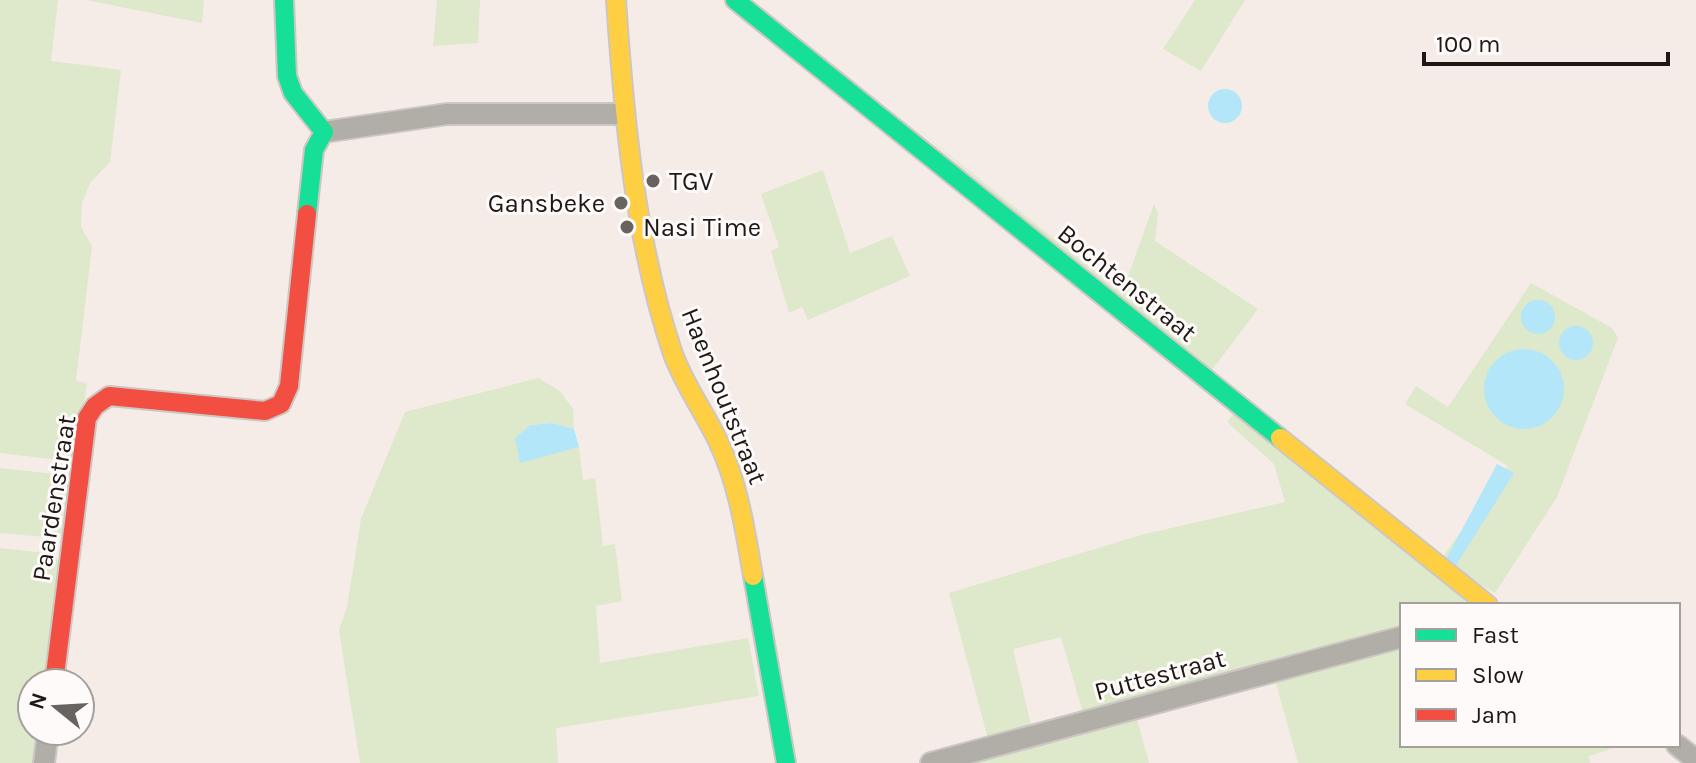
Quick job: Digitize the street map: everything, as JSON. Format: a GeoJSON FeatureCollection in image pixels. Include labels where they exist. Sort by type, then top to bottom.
{"type":"FeatureCollection","features":[{"type":"Feature","properties":{"kind":"street"},"geometry":{"type":"LineString","coordinates":[[284,0],[287,76],[293,93],[324,132],[447,114],[624,114]]}},
{"type":"Feature","properties":{"kind":"street","name":"Haenhoutstraat"},"geometry":{"type":"LineString","coordinates":[[616,0],[624,114],[640,217],[674,356],[727,463],[741,505],[786,763]]}},
{"type":"Feature","properties":{"kind":"street","name":"Bochtenstraat"},"geometry":{"type":"LineString","coordinates":[[735,0],[1486,603]]}},
{"type":"Feature","properties":{"kind":"street","name":"Paardenstraat"},"geometry":{"type":"LineString","coordinates":[[56,667],[87,418],[95,406],[109,396],[265,411],[281,404],[289,386],[314,150],[324,132]]}},
{"type":"Feature","properties":{"kind":"street","name":"Puttestraat"},"geometry":{"type":"LineString","coordinates":[[931,763],[1400,638]]}},
{"type":"Feature","properties":{"kind":"street"},"geometry":{"type":"LineString","coordinates":[[1680,747],[1696,760]]}},
{"type":"Feature","properties":{"kind":"green space"},"geometry":{"type":"Polygon","coordinates":[[[0,0],[58,0],[51,61],[121,70],[110,162],[90,183],[82,203],[81,227],[92,246],[76,381],[87,383],[76,462],[0,453],[0,0]]]}},
{"type":"Feature","properties":{"kind":"green space"},"geometry":{"type":"Polygon","coordinates":[[[86,0],[204,0],[202,23],[86,0]]]}},
{"type":"Feature","properties":{"kind":"green space"},"geometry":{"type":"Polygon","coordinates":[[[437,0],[480,0],[478,43],[433,46],[437,0]]]}},
{"type":"Feature","properties":{"kind":"green space"},"geometry":{"type":"Polygon","coordinates":[[[1195,0],[1245,0],[1201,71],[1163,49],[1195,0]]]}},
{"type":"Feature","properties":{"kind":"green space"},"geometry":{"type":"Polygon","coordinates":[[[917,129],[1122,293],[1154,204],[1158,213],[1155,241],[1258,309],[1209,374],[917,129]]]}},
{"type":"Feature","properties":{"kind":"green space"},"geometry":{"type":"Polygon","coordinates":[[[823,170],[850,253],[892,236],[910,276],[808,320],[802,307],[789,313],[771,251],[779,247],[761,194],[823,170]]]}},
{"type":"Feature","properties":{"kind":"green space"},"geometry":{"type":"Polygon","coordinates":[[[1531,283],[1612,328],[1618,338],[1557,497],[1495,593],[1439,562],[1508,466],[1405,404],[1416,386],[1448,407],[1531,283]]]}},
{"type":"Feature","properties":{"kind":"green space"},"geometry":{"type":"Polygon","coordinates":[[[538,378],[560,391],[573,409],[574,429],[552,423],[531,425],[520,462],[579,447],[583,480],[595,478],[603,546],[615,544],[622,601],[596,606],[600,663],[748,638],[759,696],[556,728],[558,763],[360,763],[339,630],[347,607],[361,519],[405,412],[538,378]]]}},
{"type":"Feature","properties":{"kind":"green space"},"geometry":{"type":"Polygon","coordinates":[[[1234,413],[1465,598],[1464,603],[1400,603],[1400,630],[1083,713],[1061,637],[1013,649],[1032,729],[988,739],[949,593],[1141,535],[1285,502],[1274,464],[1227,422],[1234,413]]]}},
{"type":"Feature","properties":{"kind":"green space"},"geometry":{"type":"Polygon","coordinates":[[[0,468],[73,476],[60,538],[0,533],[0,468]]]}},
{"type":"Feature","properties":{"kind":"green space"},"geometry":{"type":"Polygon","coordinates":[[[0,548],[54,554],[61,566],[49,667],[16,667],[16,747],[39,747],[37,763],[0,763],[0,548]]]}},
{"type":"Feature","properties":{"kind":"green space"},"geometry":{"type":"Polygon","coordinates":[[[1400,649],[1400,747],[1616,747],[1589,756],[1590,763],[1298,763],[1276,683],[1400,649]]]}},
{"type":"Feature","properties":{"kind":"green space"},"geometry":{"type":"Polygon","coordinates":[[[1137,719],[1149,763],[956,763],[1137,719]]]}},
{"type":"Feature","properties":{"kind":"water"},"geometry":{"type":"Polygon","coordinates":[[[1225,89],[1237,94],[1242,106],[1237,118],[1225,123],[1213,118],[1208,106],[1213,94],[1225,89]]]}},
{"type":"Feature","properties":{"kind":"water"},"geometry":{"type":"Polygon","coordinates":[[[1538,300],[1550,305],[1555,317],[1550,329],[1538,334],[1526,329],[1521,317],[1526,305],[1538,300]]]}},
{"type":"Feature","properties":{"kind":"water"},"geometry":{"type":"Polygon","coordinates":[[[1576,326],[1588,331],[1593,343],[1588,355],[1576,360],[1564,355],[1559,343],[1564,331],[1576,326]]]}},
{"type":"Feature","properties":{"kind":"water"},"geometry":{"type":"Polygon","coordinates":[[[1524,349],[1539,352],[1552,361],[1561,374],[1564,389],[1561,404],[1552,417],[1539,426],[1524,429],[1509,426],[1496,417],[1487,404],[1484,389],[1487,374],[1496,361],[1509,352],[1524,349]]]}},
{"type":"Feature","properties":{"kind":"water"},"geometry":{"type":"Polygon","coordinates":[[[552,423],[574,429],[579,447],[520,463],[515,438],[531,425],[552,423]]]}},
{"type":"Feature","properties":{"kind":"water"},"geometry":{"type":"Polygon","coordinates":[[[1497,464],[1514,473],[1455,567],[1443,565],[1497,464]]]}},
{"type":"Feature","properties":{"kind":"traffic: fast"},"geometry":{"type":"LineString","coordinates":[[284,0],[287,76],[293,93],[324,132],[314,150],[307,214]]}},
{"type":"Feature","properties":{"kind":"traffic: fast"},"geometry":{"type":"LineString","coordinates":[[735,0],[1280,438]]}},
{"type":"Feature","properties":{"kind":"traffic: fast"},"geometry":{"type":"LineString","coordinates":[[753,576],[786,763]]}},
{"type":"Feature","properties":{"kind":"traffic: slow"},"geometry":{"type":"LineString","coordinates":[[616,0],[633,179],[649,268],[673,354],[731,473],[753,576]]}},
{"type":"Feature","properties":{"kind":"traffic: slow"},"geometry":{"type":"LineString","coordinates":[[1280,438],[1486,603]]}},
{"type":"Feature","properties":{"kind":"traffic: jam"},"geometry":{"type":"LineString","coordinates":[[56,667],[87,418],[95,406],[109,396],[265,411],[281,404],[289,386],[307,214]]}},
{"type":"Feature","properties":{"kind":"place","name":"TGV"},"geometry":{"type":"Point","coordinates":[653,181]}},
{"type":"Feature","properties":{"kind":"place","name":"Gansbeke"},"geometry":{"type":"Point","coordinates":[621,203]}},
{"type":"Feature","properties":{"kind":"place","name":"Nasi Time"},"geometry":{"type":"Point","coordinates":[627,227]}}]}
